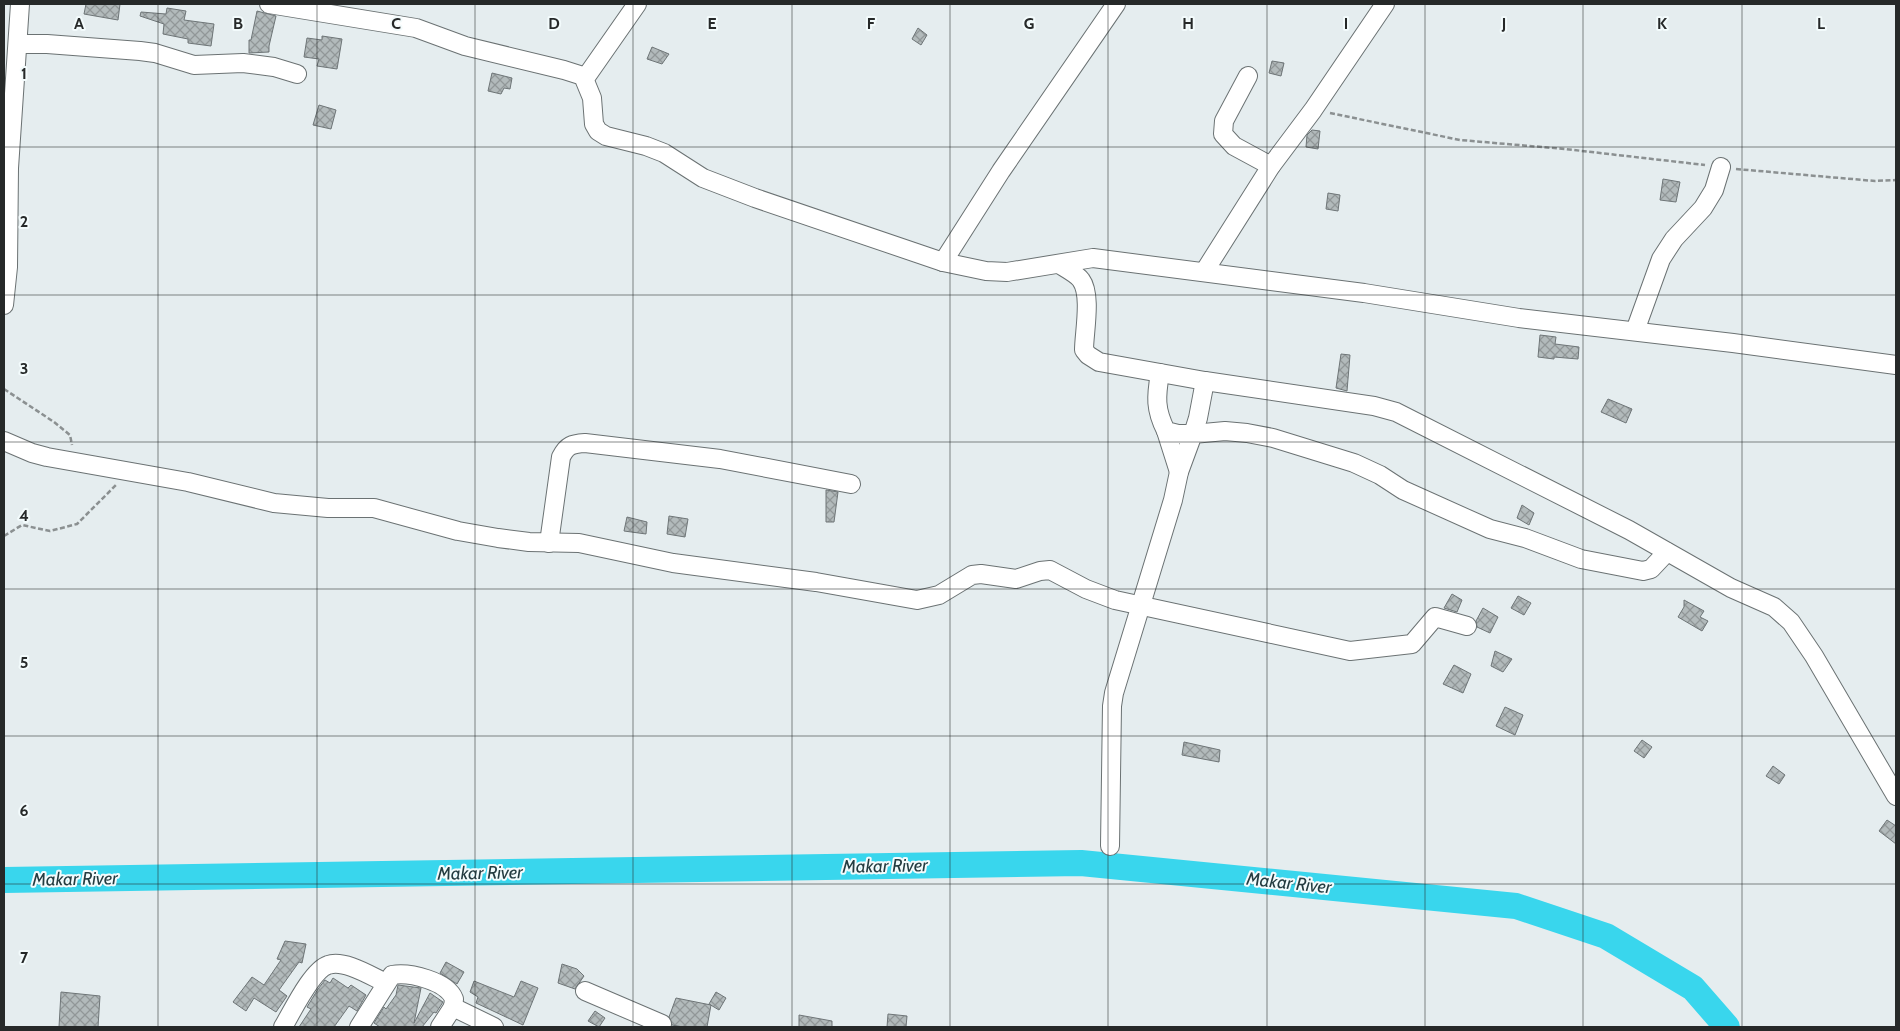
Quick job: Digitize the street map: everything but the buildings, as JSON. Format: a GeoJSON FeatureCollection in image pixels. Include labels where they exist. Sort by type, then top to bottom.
{"type":"FeatureCollection","features":[{"type":"Feature","properties":{"kind":"street"},"geometry":{"type":"LineString","coordinates":[[4,305],[8,267],[9,168],[20,4]]}},
{"type":"Feature","properties":{"kind":"street"},"geometry":{"type":"LineString","coordinates":[[269,4],[416,28],[465,46],[586,77]]}},
{"type":"Feature","properties":{"kind":"street"},"geometry":{"type":"LineString","coordinates":[[637,4],[586,77],[585,81],[592,98],[594,124],[598,131],[606,136],[646,146],[664,154],[703,178],[755,198],[942,262],[986,271],[1007,272],[1093,258],[1364,293],[1519,318],[1896,365]]}},
{"type":"Feature","properties":{"kind":"street"},"geometry":{"type":"LineString","coordinates":[[942,262],[1001,171],[1116,4]]}},
{"type":"Feature","properties":{"kind":"street"},"geometry":{"type":"LineString","coordinates":[[1204,272],[1271,166],[1313,110],[1385,4]]}},
{"type":"Feature","properties":{"kind":"street"},"geometry":{"type":"LineString","coordinates":[[18,44],[47,44],[140,51],[155,53],[194,65],[243,63],[274,67],[297,74]]}},
{"type":"Feature","properties":{"kind":"street"},"geometry":{"type":"LineString","coordinates":[[1248,76],[1224,121],[1224,134],[1234,146],[1271,166]]}},
{"type":"Feature","properties":{"kind":"street"},"geometry":{"type":"LineString","coordinates":[[1635,331],[1661,259],[1674,239],[1703,208],[1714,190],[1721,167]]}},
{"type":"Feature","properties":{"kind":"street"},"geometry":{"type":"LineString","coordinates":[[1081,280],[1093,258]]}},
{"type":"Feature","properties":{"kind":"street"},"geometry":{"type":"LineString","coordinates":[[1059,264],[1081,280],[1086,296],[1084,350],[1088,355],[1100,362],[1160,374],[1374,406],[1396,412],[1629,530],[1731,588],[1774,606],[1791,622],[1814,656],[1896,796]]}},
{"type":"Feature","properties":{"kind":"street"},"geometry":{"type":"LineString","coordinates":[[1160,374],[1156,406],[1179,472]]}},
{"type":"Feature","properties":{"kind":"street"},"geometry":{"type":"LineString","coordinates":[[1110,846],[1112,706],[1114,692],[1173,500],[1179,472],[1198,418],[1205,381]]}},
{"type":"Feature","properties":{"kind":"street"},"geometry":{"type":"LineString","coordinates":[[1166,431],[1178,434],[1225,431],[1273,438],[1354,463],[1380,475],[1403,490],[1490,529],[1524,538],[1581,559],[1643,571],[1651,570],[1667,552]]}},
{"type":"Feature","properties":{"kind":"street"},"geometry":{"type":"LineString","coordinates":[[4,441],[32,453],[188,482],[274,503],[328,508],[374,508],[458,531],[506,539],[549,543],[579,543],[673,563],[816,582],[917,600],[939,595],[972,575],[981,574],[1016,579],[1040,571],[1050,570],[1086,589],[1115,600],[1350,651],[1412,644],[1435,617],[1467,626]]}},
{"type":"Feature","properties":{"kind":"street"},"geometry":{"type":"LineString","coordinates":[[549,543],[561,457],[572,444],[585,443],[720,460],[851,484]]}},
{"type":"Feature","properties":{"kind":"street"},"geometry":{"type":"LineString","coordinates":[[283,1027],[316,973],[327,965],[336,964],[352,967],[386,983]]}},
{"type":"Feature","properties":{"kind":"street"},"geometry":{"type":"LineString","coordinates":[[359,1027],[392,975],[402,973],[417,976],[447,988],[454,999],[453,1006],[440,1027]]}},
{"type":"Feature","properties":{"kind":"street"},"geometry":{"type":"LineString","coordinates":[[585,991],[664,1026]]}},
{"type":"Feature","properties":{"kind":"street"},"geometry":{"type":"LineString","coordinates":[[453,1006],[494,1027]]}},
{"type":"Feature","properties":{"kind":"path"},"geometry":{"type":"LineString","coordinates":[[1313,110],[1460,140],[1565,149],[1721,167],[1875,181],[1896,180]]}},
{"type":"Feature","properties":{"kind":"path"},"geometry":{"type":"LineString","coordinates":[[4,389],[54,422],[70,435],[76,462]]}},
{"type":"Feature","properties":{"kind":"path"},"geometry":{"type":"LineString","coordinates":[[4,536],[22,525],[50,531],[77,524],[114,486],[128,476],[142,473]]}},
{"type":"Feature","properties":{"kind":"waterway","name":"Makar River"},"geometry":{"type":"LineString","coordinates":[[4,880],[1081,863],[1516,906],[1606,936],[1693,988],[1727,1027]]}}]}
